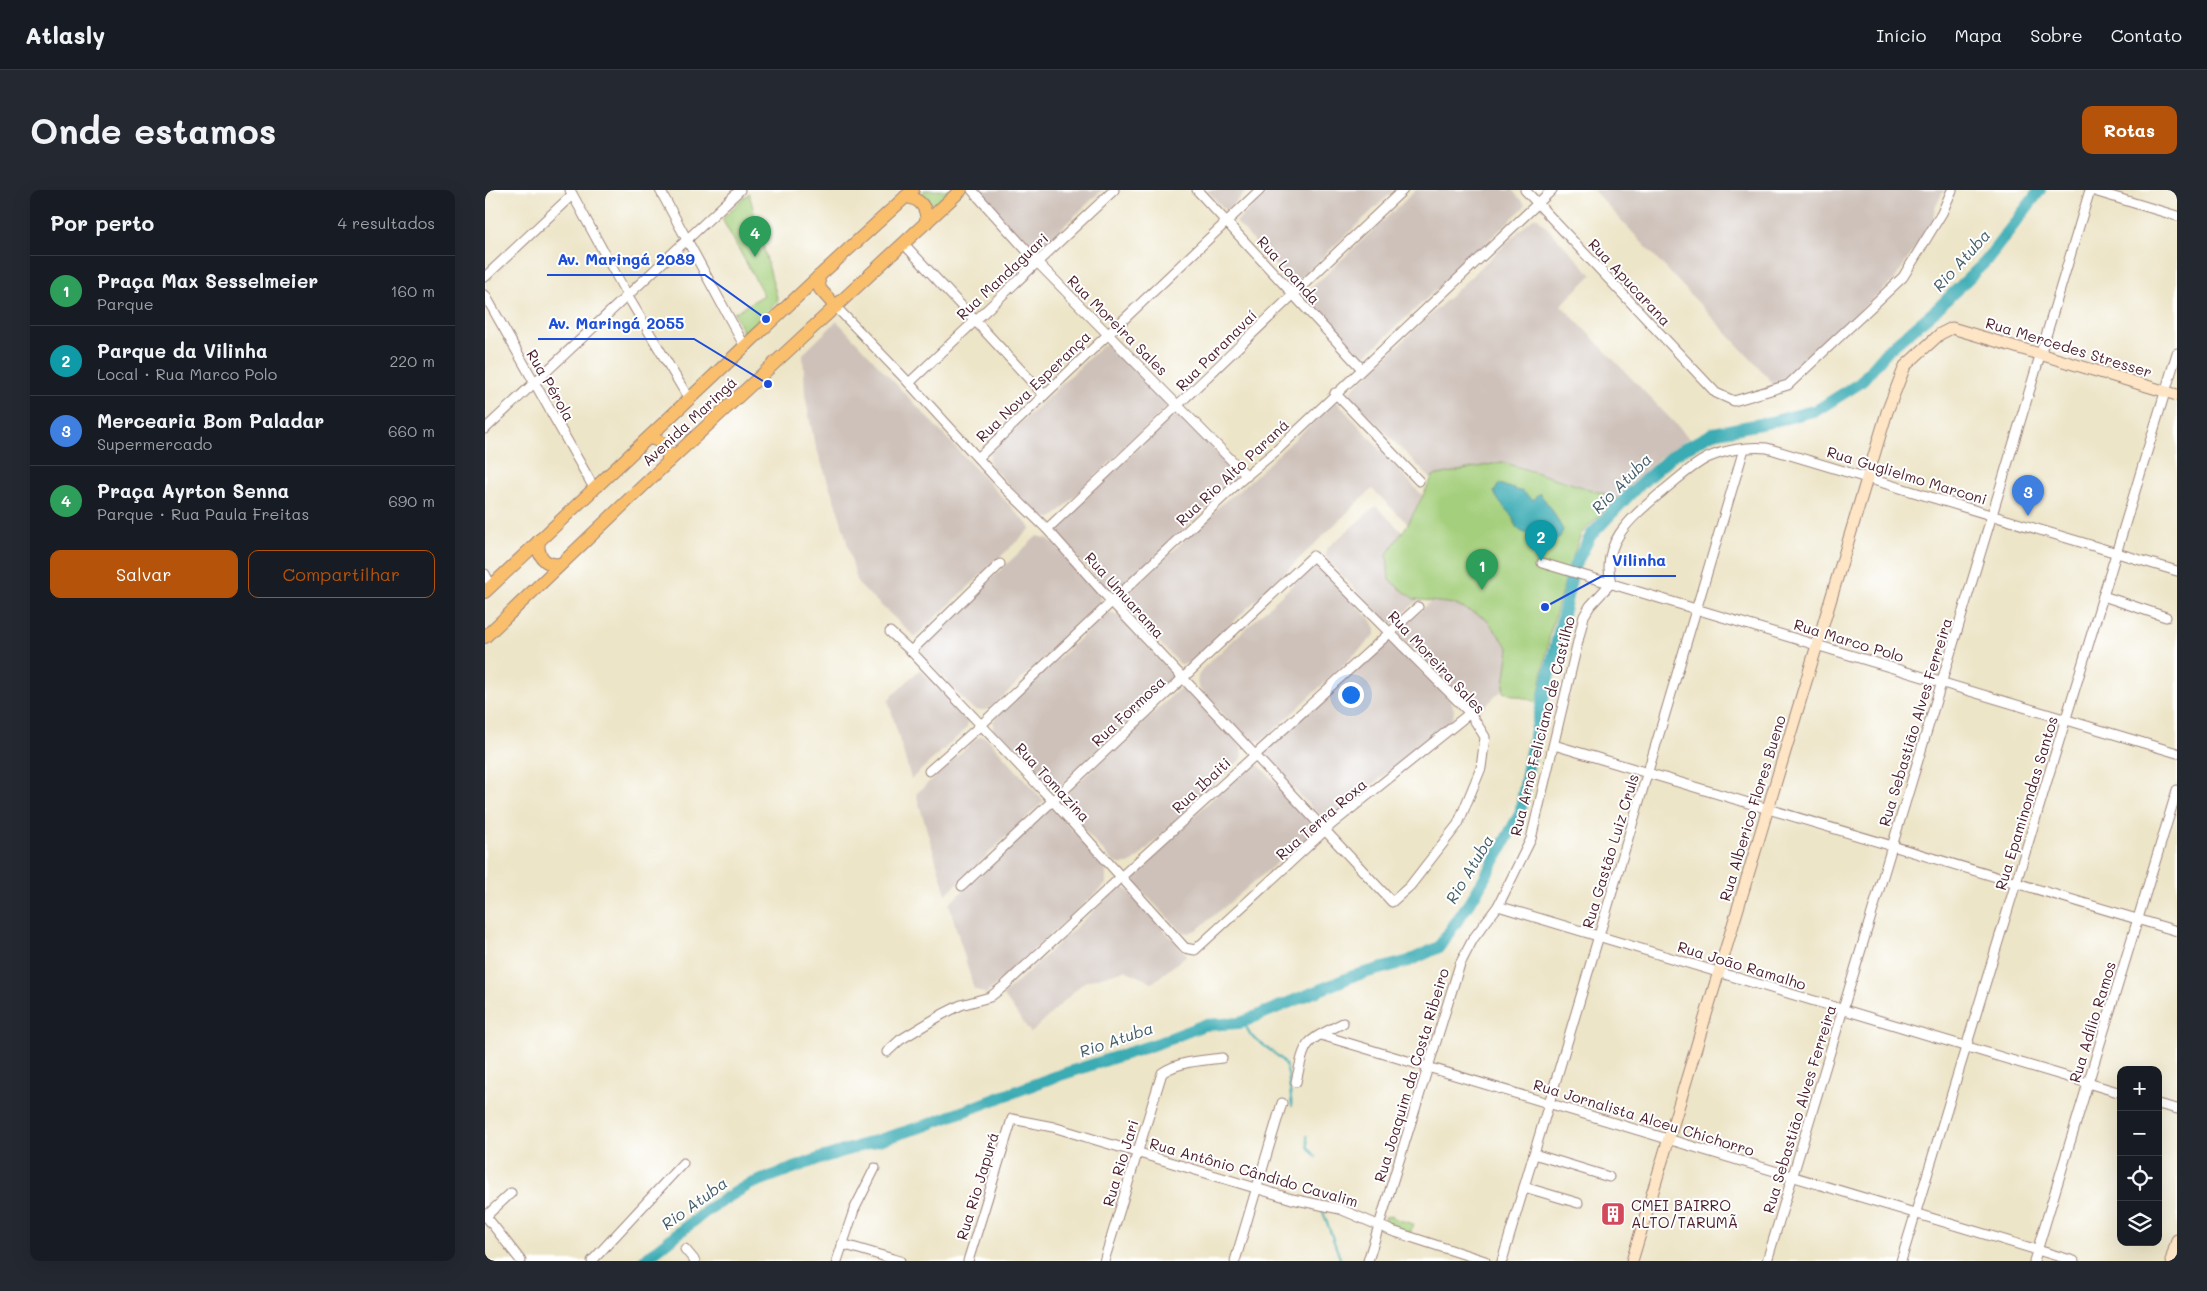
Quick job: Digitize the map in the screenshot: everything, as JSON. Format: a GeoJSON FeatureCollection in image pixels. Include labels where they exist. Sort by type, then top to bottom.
{"type":"FeatureCollection","features":[{"type":"Feature","properties":{"kind":"main road","name":"Avenida Maringá"},"geometry":{"type":"LineString","coordinates":[[485,637],[668,462],[961,190]]}},
{"type":"Feature","properties":{"kind":"main road","name":"Avenida Maringá"},"geometry":{"type":"LineString","coordinates":[[488,589],[818,277],[909,194]]}},
{"type":"Feature","properties":{"kind":"main road"},"geometry":{"type":"LineString","coordinates":[[909,194],[922,204],[925,210],[926,223]]}},
{"type":"Feature","properties":{"kind":"main road"},"geometry":{"type":"LineString","coordinates":[[818,277],[820,289],[836,307]]}},
{"type":"Feature","properties":{"kind":"main road"},"geometry":{"type":"LineString","coordinates":[[649,438],[663,444],[667,452],[668,462]]}},
{"type":"Feature","properties":{"kind":"main road"},"geometry":{"type":"LineString","coordinates":[[539,540],[538,552],[543,559],[554,565],[561,564]]}},
{"type":"Feature","properties":{"kind":"street"},"geometry":{"type":"LineString","coordinates":[[660,190],[745,347]]}},
{"type":"Feature","properties":{"kind":"street","name":"Rua Moreira Sales"},"geometry":{"type":"LineString","coordinates":[[972,190],[1037,262],[1247,476]]}},
{"type":"Feature","properties":{"kind":"street","name":"Rua Mandaguari"},"geometry":{"type":"LineString","coordinates":[[909,382],[1114,190]]}},
{"type":"Feature","properties":{"kind":"street","name":"Rua Loanda"},"geometry":{"type":"LineString","coordinates":[[1197,190],[1362,369]]}},
{"type":"Feature","properties":{"kind":"street","name":"Rua Nova Esperança"},"geometry":{"type":"LineString","coordinates":[[978,458],[1260,190]]}},
{"type":"Feature","properties":{"kind":"street","name":"Rua Paranavaí"},"geometry":{"type":"LineString","coordinates":[[1047,529],[1179,406],[1292,294],[1403,190]]}},
{"type":"Feature","properties":{"kind":"street","name":"Rua Apucarana"},"geometry":{"type":"LineString","coordinates":[[1525,190],[1716,392],[1734,401],[1788,385],[1903,277],[1942,213],[1952,190]]}},
{"type":"Feature","properties":{"kind":"street","name":"Rua Rio Alto Paraná"},"geometry":{"type":"LineString","coordinates":[[929,771],[981,725],[1552,190]]}},
{"type":"Feature","properties":{"kind":"street"},"geometry":{"type":"LineString","coordinates":[[2090,190],[2177,216]]}},
{"type":"Feature","properties":{"kind":"street","name":"Rua Sebastião Alves Ferreira"},"geometry":{"type":"LineString","coordinates":[[1767,1261],[2090,190]]}},
{"type":"Feature","properties":{"kind":"street"},"geometry":{"type":"LineString","coordinates":[[485,429],[533,382],[739,192]]}},
{"type":"Feature","properties":{"kind":"street"},"geometry":{"type":"LineString","coordinates":[[485,277],[571,193],[627,295],[689,399]]}},
{"type":"Feature","properties":{"kind":"street"},"geometry":{"type":"LineString","coordinates":[[904,244],[1044,395]]}},
{"type":"Feature","properties":{"kind":"street","name":"Rua Pérola"},"geometry":{"type":"LineString","coordinates":[[485,295],[594,488]]}},
{"type":"Feature","properties":{"kind":"street","name":"Rua Umuarama"},"geometry":{"type":"LineString","coordinates":[[836,307],[909,382],[1006,489],[1047,529],[1183,679],[1392,902]]}},
{"type":"Feature","properties":{"kind":"street","name":"Rua Mercedes Stresser"},"geometry":{"type":"LineString","coordinates":[[1905,366],[1940,334],[1952,328],[2177,395]]}},
{"type":"Feature","properties":{"kind":"street","name":"Rua Epaminondas Santos"},"geometry":{"type":"LineString","coordinates":[[1901,1261],[2177,353]]}},
{"type":"Feature","properties":{"kind":"street","name":"Rua Alberico Flores Bueno"},"geometry":{"type":"LineString","coordinates":[[1632,1261],[1867,478],[1891,401],[1905,366]]}},
{"type":"Feature","properties":{"kind":"street"},"geometry":{"type":"LineString","coordinates":[[1335,393],[1419,482]]}},
{"type":"Feature","properties":{"kind":"street","name":"Rua Guglielmo Marconi"},"geometry":{"type":"LineString","coordinates":[[1744,449],[1767,448],[2177,571]]}},
{"type":"Feature","properties":{"kind":"street"},"geometry":{"type":"LineString","coordinates":[[1611,583],[1607,570],[1610,552],[1623,529],[1633,518],[1699,462],[1714,455],[1744,449]]}},
{"type":"Feature","properties":{"kind":"street","name":"Rua Gastão Luiz Cruls"},"geometry":{"type":"LineString","coordinates":[[1502,1261],[1744,449]]}},
{"type":"Feature","properties":{"kind":"street","name":"Rua Moreira Sales"},"geometry":{"type":"LineString","coordinates":[[1313,556],[1470,713],[1485,737],[1481,768],[1458,824],[1410,886],[1392,902]]}},
{"type":"Feature","properties":{"kind":"street","name":"Rua Formosa"},"geometry":{"type":"LineString","coordinates":[[962,886],[1313,556]]}},
{"type":"Feature","properties":{"kind":"street","name":"Rua Marco Polo"},"geometry":{"type":"LineString","coordinates":[[1542,562],[2177,753]]}},
{"type":"Feature","properties":{"kind":"street"},"geometry":{"type":"LineString","coordinates":[[911,651],[999,564]]}},
{"type":"Feature","properties":{"kind":"street"},"geometry":{"type":"LineString","coordinates":[[485,574],[488,589]]}},
{"type":"Feature","properties":{"kind":"street","name":"Rua Arno Feliciano de Castilho"},"geometry":{"type":"LineString","coordinates":[[1498,906],[1531,839],[1584,616],[1590,606],[1611,583]]}},
{"type":"Feature","properties":{"kind":"street"},"geometry":{"type":"LineString","coordinates":[[2103,596],[2166,617]]}},
{"type":"Feature","properties":{"kind":"street","name":"Rua Ibaiti"},"geometry":{"type":"LineString","coordinates":[[887,1052],[900,1040],[943,1014],[961,1005],[989,997],[1004,986],[1417,607]]}},
{"type":"Feature","properties":{"kind":"street","name":"Rua Tomazina"},"geometry":{"type":"LineString","coordinates":[[890,632],[911,651],[1053,800],[1185,948],[1195,950]]}},
{"type":"Feature","properties":{"kind":"street","name":"Rua Terra Roxa"},"geometry":{"type":"LineString","coordinates":[[1195,950],[1325,830],[1470,713]]}},
{"type":"Feature","properties":{"kind":"street"},"geometry":{"type":"LineString","coordinates":[[1554,745],[2177,931]]}},
{"type":"Feature","properties":{"kind":"street","name":"Rua Adílio Ramos"},"geometry":{"type":"LineString","coordinates":[[2034,1261],[2177,790]]}},
{"type":"Feature","properties":{"kind":"street","name":"Rua João Ramalho"},"geometry":{"type":"LineString","coordinates":[[1498,906],[2117,1092]]}},
{"type":"Feature","properties":{"kind":"street","name":"Rua Joaquim da Costa Ribeiro"},"geometry":{"type":"LineString","coordinates":[[1368,1261],[1463,956],[1473,939],[1498,906]]}},
{"type":"Feature","properties":{"kind":"street"},"geometry":{"type":"LineString","coordinates":[[1296,1082],[1305,1047],[1311,1040],[1343,1023]]}},
{"type":"Feature","properties":{"kind":"street","name":"Rua Jornalista Alceu Chichorro"},"geometry":{"type":"LineString","coordinates":[[1321,1035],[2074,1261]]}},
{"type":"Feature","properties":{"kind":"street","name":"Rua Rio Jari"},"geometry":{"type":"LineString","coordinates":[[1104,1261],[1162,1073],[1181,1064],[1222,1058]]}},
{"type":"Feature","properties":{"kind":"street"},"geometry":{"type":"LineString","coordinates":[[1235,1261],[1282,1103]]}},
{"type":"Feature","properties":{"kind":"street"},"geometry":{"type":"LineString","coordinates":[[2162,1105],[2177,1110]]}},
{"type":"Feature","properties":{"kind":"street","name":"Rua Antônio Cândido Cavalim"},"geometry":{"type":"LineString","coordinates":[[1012,1119],[1053,1126],[1292,1199],[1340,1209],[1379,1226],[1485,1261]]}},
{"type":"Feature","properties":{"kind":"street","name":"Rua Rio Japurá"},"geometry":{"type":"LineString","coordinates":[[969,1261],[1012,1119]]}},
{"type":"Feature","properties":{"kind":"street"},"geometry":{"type":"LineString","coordinates":[[1534,1154],[1609,1177]]}},
{"type":"Feature","properties":{"kind":"street"},"geometry":{"type":"LineString","coordinates":[[592,1261],[683,1163]]}},
{"type":"Feature","properties":{"kind":"street"},"geometry":{"type":"LineString","coordinates":[[837,1261],[854,1210],[875,1168]]}},
{"type":"Feature","properties":{"kind":"street"},"geometry":{"type":"LineString","coordinates":[[1524,1187],[1578,1202]]}},
{"type":"Feature","properties":{"kind":"street"},"geometry":{"type":"LineString","coordinates":[[511,1193],[485,1216],[521,1261]]}},
{"type":"Feature","properties":{"kind":"street"},"geometry":{"type":"LineString","coordinates":[[2171,1261],[2177,1240]]}},
{"type":"Feature","properties":{"kind":"street"},"geometry":{"type":"LineString","coordinates":[[842,1244],[900,1261]]}},
{"type":"Feature","properties":{"kind":"street"},"geometry":{"type":"LineString","coordinates":[[685,1249],[695,1261]]}},
{"type":"Feature","properties":{"kind":"shaded area"},"geometry":{"type":"Polygon","coordinates":[[[976,190],[1102,190],[1035,253],[976,190]]]}},
{"type":"Feature","properties":{"kind":"shaded area"},"geometry":{"type":"Polygon","coordinates":[[[1207,190],[1248,190],[1226,211],[1207,190]]]}},
{"type":"Feature","properties":{"kind":"shaded area"},"geometry":{"type":"Polygon","coordinates":[[[1271,190],[1394,190],[1295,283],[1292,283],[1236,222],[1271,190]]]}},
{"type":"Feature","properties":{"kind":"shaded area"},"geometry":{"type":"Polygon","coordinates":[[[1416,190],[1512,190],[1525,204],[1363,358],[1304,295],[1416,190]]]}},
{"type":"Feature","properties":{"kind":"shaded area"},"geometry":{"type":"Polygon","coordinates":[[[1593,190],[1944,190],[1935,208],[1933,220],[1894,280],[1781,381],[1774,384],[1593,190]]]}},
{"type":"Feature","properties":{"kind":"shaded area"},"geometry":{"type":"Polygon","coordinates":[[[1537,217],[1592,275],[1561,305],[1689,438],[1658,459],[1618,498],[1502,462],[1431,479],[1350,397],[1349,392],[1533,218],[1537,217]]]}},
{"type":"Feature","properties":{"kind":"shaded area"},"geometry":{"type":"Polygon","coordinates":[[[837,321],[1031,528],[915,637],[858,584],[841,520],[814,441],[805,395],[803,354],[837,321]]]}},
{"type":"Feature","properties":{"kind":"shaded area"},"geometry":{"type":"Polygon","coordinates":[[[1108,343],[1117,348],[1162,396],[1166,403],[1166,408],[1056,515],[1051,518],[1040,517],[1035,514],[992,467],[989,461],[990,455],[993,449],[1102,346],[1108,343]]]}},
{"type":"Feature","properties":{"kind":"shaded area"},"geometry":{"type":"Polygon","coordinates":[[[1336,401],[1422,495],[1408,524],[1372,489],[1189,664],[1180,664],[1126,607],[1124,602],[1127,595],[1226,500],[1241,489],[1336,401]]]}},
{"type":"Feature","properties":{"kind":"shaded area"},"geometry":{"type":"Polygon","coordinates":[[[1177,415],[1184,418],[1231,468],[1235,475],[1234,482],[1119,590],[1109,589],[1103,586],[1059,536],[1058,527],[1062,521],[1168,420],[1177,415]]]}},
{"type":"Feature","properties":{"kind":"shaded area"},"geometry":{"type":"Polygon","coordinates":[[[1376,506],[1402,532],[1387,554],[1419,599],[1392,624],[1385,620],[1328,561],[1325,554],[1327,548],[1376,506]]]}},
{"type":"Feature","properties":{"kind":"shaded area"},"geometry":{"type":"Polygon","coordinates":[[[1037,536],[1049,539],[1097,589],[1101,596],[1101,603],[992,707],[986,710],[976,710],[970,707],[925,657],[922,652],[923,645],[928,637],[1037,536]]]}},
{"type":"Feature","properties":{"kind":"shaded area"},"geometry":{"type":"Polygon","coordinates":[[[1312,567],[1318,567],[1372,621],[1375,635],[1266,738],[1261,741],[1251,741],[1245,738],[1201,691],[1197,683],[1198,676],[1203,668],[1312,567]]]}},
{"type":"Feature","properties":{"kind":"shaded area"},"geometry":{"type":"Polygon","coordinates":[[[1431,601],[1454,604],[1485,618],[1509,648],[1504,688],[1476,715],[1399,634],[1401,629],[1431,601]]]}},
{"type":"Feature","properties":{"kind":"shaded area"},"geometry":{"type":"Polygon","coordinates":[[[1107,613],[1119,616],[1167,667],[1171,674],[1171,681],[1062,784],[1056,787],[1046,787],[993,732],[993,722],[996,716],[1107,613]]]}},
{"type":"Feature","properties":{"kind":"shaded area"},"geometry":{"type":"Polygon","coordinates":[[[1387,640],[1451,701],[1454,710],[1453,717],[1447,725],[1336,814],[1326,818],[1315,811],[1269,763],[1264,757],[1264,751],[1387,640]]]}},
{"type":"Feature","properties":{"kind":"shaded area"},"geometry":{"type":"Polygon","coordinates":[[[920,669],[965,716],[968,724],[966,729],[911,779],[888,700],[920,669]]]}},
{"type":"Feature","properties":{"kind":"shaded area"},"geometry":{"type":"Polygon","coordinates":[[[1179,689],[1185,689],[1191,693],[1241,745],[1243,757],[1134,861],[1128,864],[1118,864],[1112,861],[1069,813],[1064,805],[1065,799],[1070,790],[1179,689]]]}},
{"type":"Feature","properties":{"kind":"shaded area"},"geometry":{"type":"Polygon","coordinates":[[[982,736],[988,739],[1044,801],[946,894],[916,794],[977,738],[982,736]]]}},
{"type":"Feature","properties":{"kind":"shaded area"},"geometry":{"type":"Polygon","coordinates":[[[1252,764],[1259,765],[1313,823],[1315,831],[1198,929],[1188,933],[1181,931],[1135,884],[1135,872],[1245,768],[1252,764]]]}},
{"type":"Feature","properties":{"kind":"shaded area"},"geometry":{"type":"Polygon","coordinates":[[[1051,807],[1106,866],[1106,884],[986,994],[974,989],[949,904],[1051,807]]]}},
{"type":"Feature","properties":{"kind":"shaded area"},"geometry":{"type":"Polygon","coordinates":[[[1119,887],[1129,891],[1187,955],[1152,983],[1125,970],[1084,982],[1031,1033],[1003,995],[1119,887]]]}},
{"type":"Feature","properties":{"kind":"green space"},"geometry":{"type":"Polygon","coordinates":[[[924,190],[954,190],[936,208],[922,192],[924,190]]]}},
{"type":"Feature","properties":{"kind":"green space"},"geometry":{"type":"Polygon","coordinates":[[[749,193],[778,301],[761,318],[750,334],[743,332],[734,313],[764,295],[722,219],[749,193]]]}},
{"type":"Feature","properties":{"kind":"green space"},"geometry":{"type":"Polygon","coordinates":[[[1502,462],[1618,498],[1581,534],[1567,573],[1550,634],[1537,702],[1503,692],[1509,648],[1485,618],[1454,604],[1414,599],[1389,580],[1387,554],[1408,524],[1433,476],[1502,462]]]}},
{"type":"Feature","properties":{"kind":"green space"},"geometry":{"type":"Polygon","coordinates":[[[1393,1216],[1393,1218],[1413,1224],[1410,1234],[1387,1224],[1385,1217],[1393,1216]]]}},
{"type":"Feature","properties":{"kind":"water"},"geometry":{"type":"Polygon","coordinates":[[[1499,484],[1523,492],[1533,500],[1539,493],[1551,508],[1563,530],[1560,537],[1553,541],[1522,532],[1516,527],[1515,522],[1494,492],[1499,484]]]}},
{"type":"Feature","properties":{"kind":"waterway","name":"Rio Atuba"},"geometry":{"type":"LineString","coordinates":[[643,1261],[710,1208],[748,1185],[818,1159],[927,1125],[1054,1077],[1156,1044],[1204,1025],[1240,1023],[1353,976],[1409,961],[1439,947],[1476,893],[1520,814],[1530,756],[1574,567],[1591,535],[1635,489],[1673,455],[1713,433],[1771,422],[1817,410],[1860,383],[1887,351],[1937,309],[1985,262],[2040,190]]}},
{"type":"Feature","properties":{"kind":"waterway"},"geometry":{"type":"LineString","coordinates":[[1244,1022],[1250,1035],[1279,1057],[1285,1064],[1292,1106]]}},
{"type":"Feature","properties":{"kind":"waterway"},"geometry":{"type":"LineString","coordinates":[[1307,1136],[1308,1147],[1316,1157]]}},
{"type":"Feature","properties":{"kind":"waterway"},"geometry":{"type":"LineString","coordinates":[[1322,1209],[1341,1261]]}},
{"type":"Feature","properties":{"kind":"place","name":"Praça Ayrton Senna"},"geometry":{"type":"Point","coordinates":[755,257]}},
{"type":"Feature","properties":{"kind":"place","name":"Av. Maringá 2089"},"geometry":{"type":"Point","coordinates":[766,319]}},
{"type":"Feature","properties":{"kind":"place","name":"Av. Maringá 2055"},"geometry":{"type":"Point","coordinates":[768,384]}},
{"type":"Feature","properties":{"kind":"place","name":"Mercearia Bom Paladar"},"geometry":{"type":"Point","coordinates":[2028,516]}},
{"type":"Feature","properties":{"kind":"place","name":"Parque da Vilinha"},"geometry":{"type":"Point","coordinates":[1541,561]}},
{"type":"Feature","properties":{"kind":"place","name":"Praça Max Sesselmeier"},"geometry":{"type":"Point","coordinates":[1482,590]}},
{"type":"Feature","properties":{"kind":"place","name":"Vilinha"},"geometry":{"type":"Point","coordinates":[1545,607]}},
{"type":"Feature","properties":{"kind":"place","name":"CMEI BAIRRO ALTO/TARUMÃ"},"geometry":{"type":"Point","coordinates":[1613,1214]}}]}
